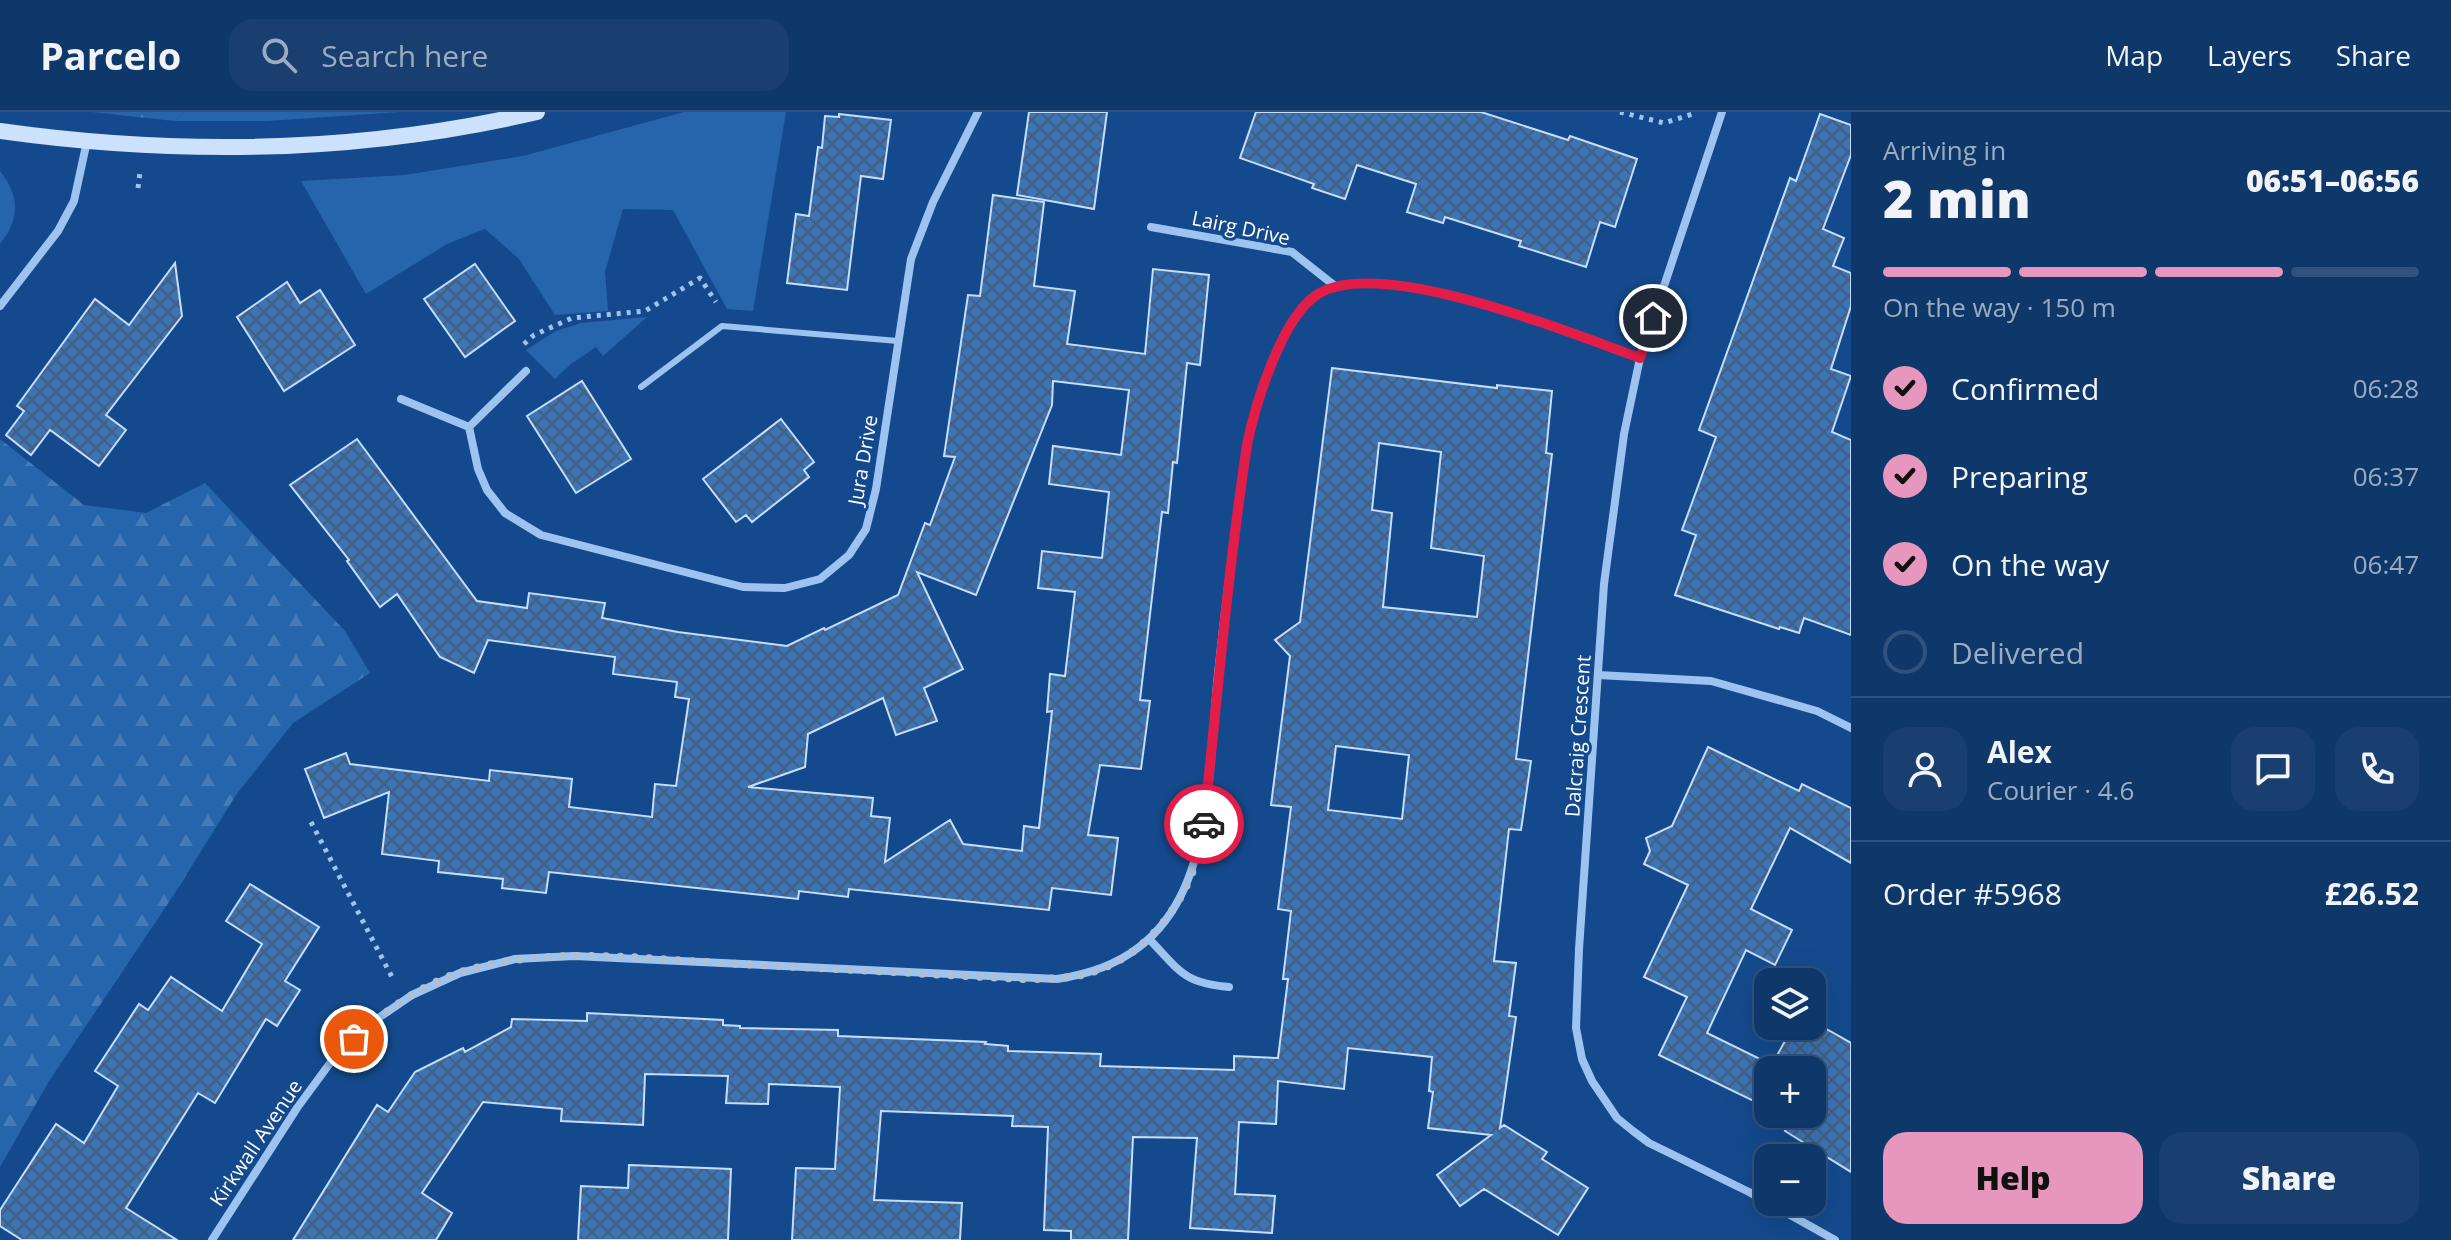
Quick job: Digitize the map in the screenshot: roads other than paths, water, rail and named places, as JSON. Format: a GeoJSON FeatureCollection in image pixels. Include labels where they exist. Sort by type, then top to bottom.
{"type":"FeatureCollection","features":[{"type":"Feature","properties":{"kind":"main road"},"geometry":{"type":"LineString","coordinates":[[0,131],[87,141],[187,147],[299,145],[410,135],[537,112]]}},
{"type":"Feature","properties":{"kind":"street","name":"Jura Drive"},"geometry":{"type":"LineString","coordinates":[[469,427],[478,469],[487,490],[505,513],[541,535],[743,587],[785,588],[820,579],[849,555],[866,529],[876,489],[911,259],[933,202],[978,112]]}},
{"type":"Feature","properties":{"kind":"street","name":"Dalcraig Crescent"},"geometry":{"type":"LineString","coordinates":[[1722,112],[1640,358],[1624,434],[1604,584],[1576,1028],[1582,1059],[1604,1102],[1617,1118],[1649,1143],[1749,1192],[1830,1239]]}},
{"type":"Feature","properties":{"kind":"street"},"geometry":{"type":"LineString","coordinates":[[0,306],[58,231],[74,201],[87,141]]}},
{"type":"Feature","properties":{"kind":"street","name":"Lairg Drive"},"geometry":{"type":"LineString","coordinates":[[1151,227],[1292,252],[1335,286]]}},
{"type":"Feature","properties":{"kind":"street"},"geometry":{"type":"LineString","coordinates":[[1335,286],[1367,281],[1455,297],[1640,358]]}},
{"type":"Feature","properties":{"kind":"street","name":"Kirkwall Avenue"},"geometry":{"type":"LineString","coordinates":[[212,1240],[297,1108],[336,1055],[371,1023],[404,1001],[460,973],[515,959],[574,956],[1057,979],[1101,969],[1150,940],[1180,897],[1203,830],[1226,598],[1253,414],[1265,380],[1295,319],[1317,294],[1335,286]]}},
{"type":"Feature","properties":{"kind":"street"},"geometry":{"type":"LineString","coordinates":[[401,399],[469,427],[526,371]]}},
{"type":"Feature","properties":{"kind":"street"},"geometry":{"type":"LineString","coordinates":[[1598,675],[1711,681],[1817,711],[1851,728]]}},
{"type":"Feature","properties":{"kind":"street"},"geometry":{"type":"LineString","coordinates":[[1150,940],[1194,982],[1229,987]]}},
{"type":"Feature","properties":{"kind":"lane"},"geometry":{"type":"LineString","coordinates":[[641,387],[722,326],[898,341]]}}]}
